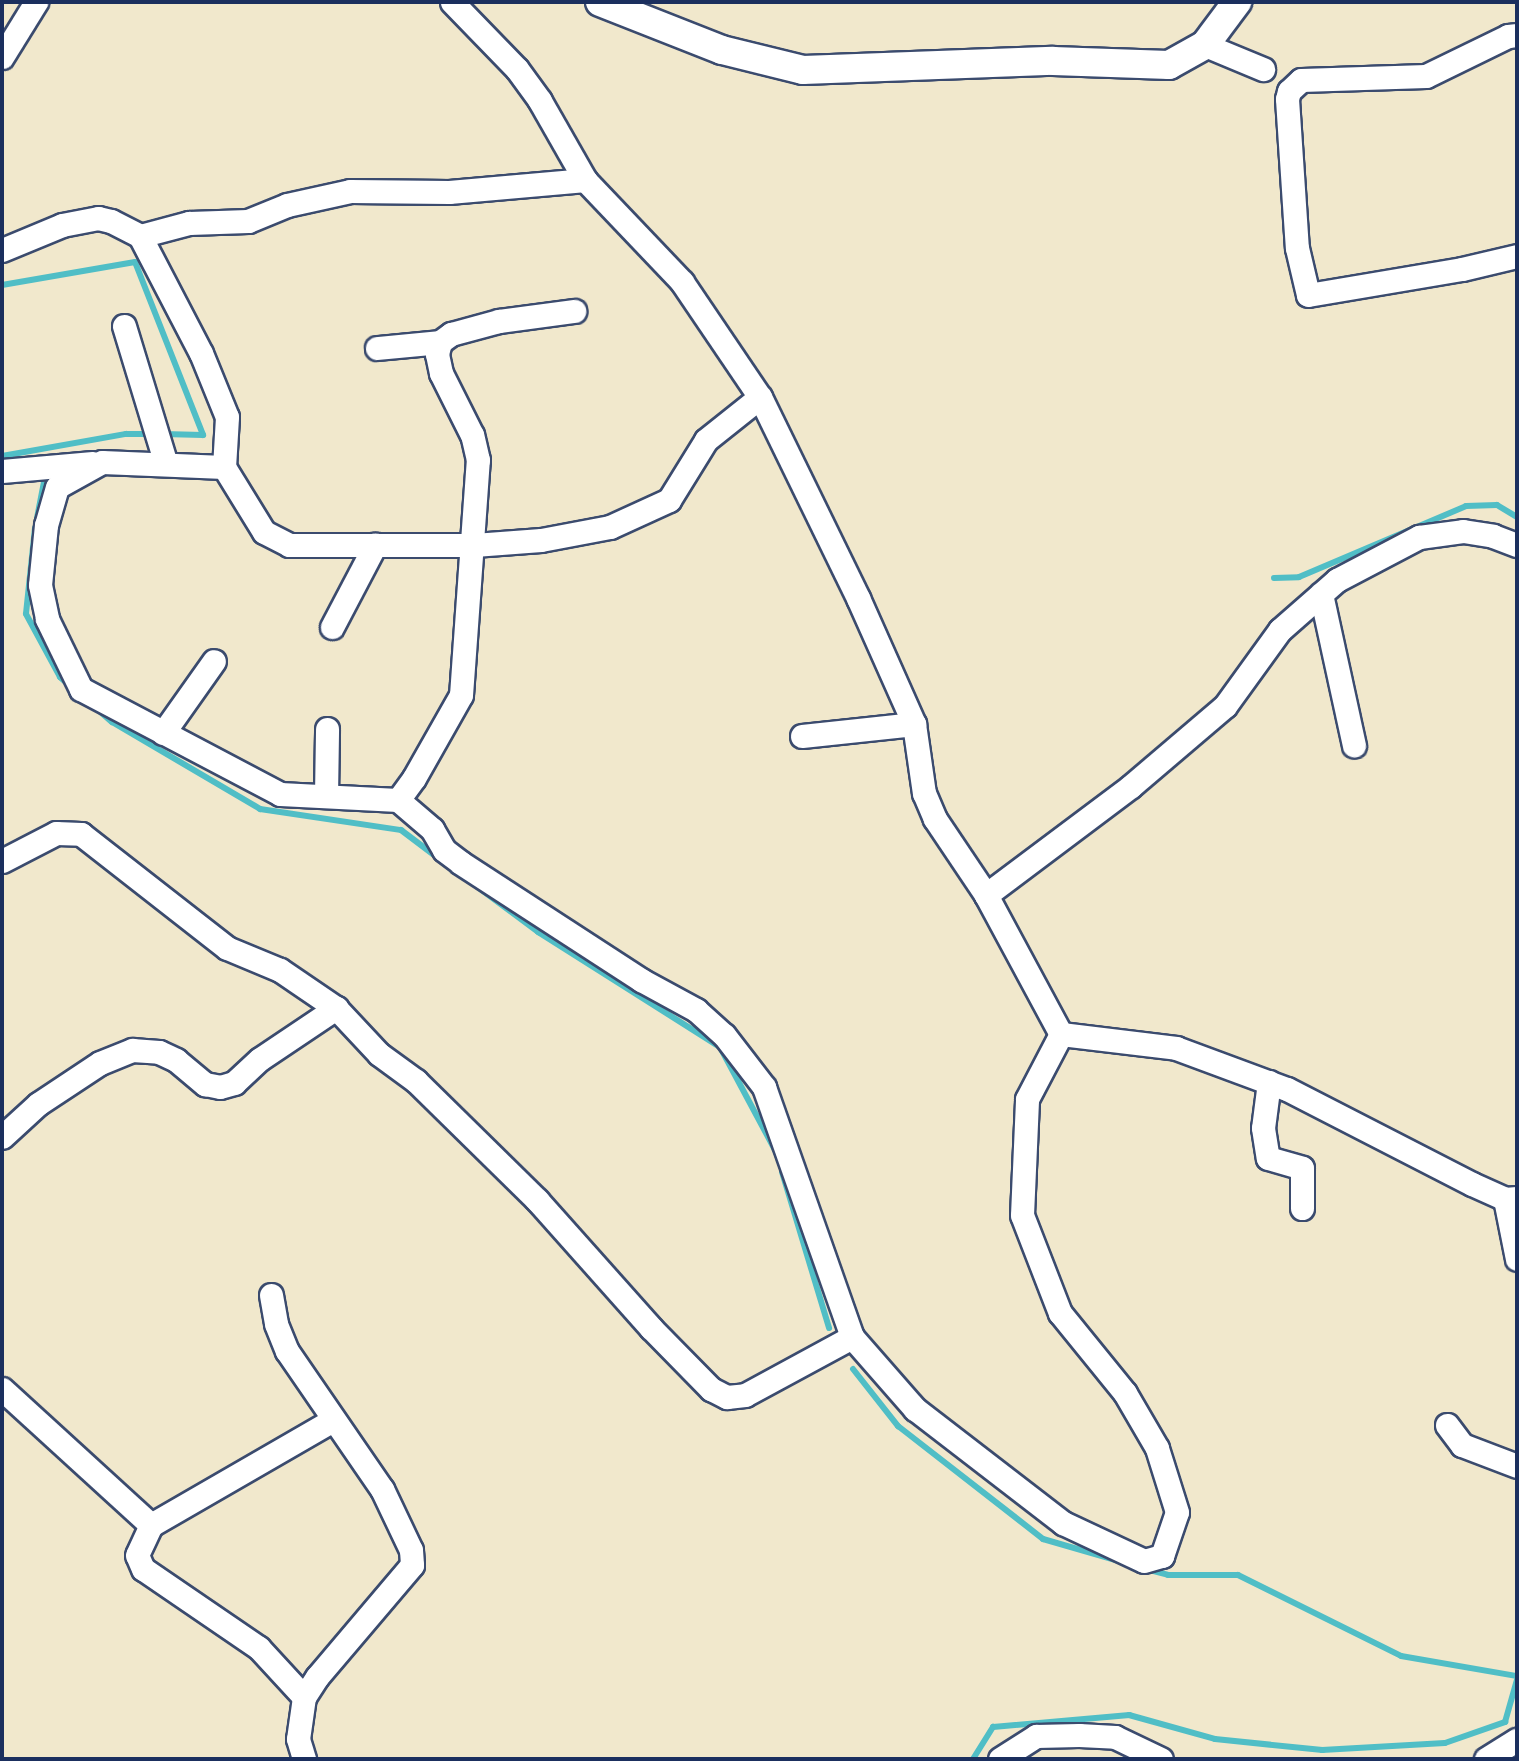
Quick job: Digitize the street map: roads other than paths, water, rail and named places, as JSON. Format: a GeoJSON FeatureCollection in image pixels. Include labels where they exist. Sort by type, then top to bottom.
{"type":"FeatureCollection","features":[{"type":"Feature","properties":{"kind":"main road"},"geometry":{"type":"LineString","coordinates":[[600,2],[722,50],[803,70],[1053,61],[1169,65],[1205,45],[1237,2]]}},
{"type":"Feature","properties":{"kind":"street"},"geometry":{"type":"LineString","coordinates":[[2,57],[36,2]]}},
{"type":"Feature","properties":{"kind":"street"},"geometry":{"type":"LineString","coordinates":[[452,2],[517,69],[540,101],[584,180],[682,282],[760,397],[858,598],[914,724],[924,793],[935,819],[986,895],[1061,1034]]}},
{"type":"Feature","properties":{"kind":"street"},"geometry":{"type":"LineString","coordinates":[[1517,36],[1508,36],[1426,76],[1301,80],[1289,91],[1287,99],[1297,248],[1308,295],[1462,269],[1517,256]]}},
{"type":"Feature","properties":{"kind":"street"},"geometry":{"type":"LineString","coordinates":[[1205,45],[1263,69]]}},
{"type":"Feature","properties":{"kind":"street"},"geometry":{"type":"LineString","coordinates":[[140,236],[189,223],[248,221],[287,205],[350,191],[449,192],[584,180]]}},
{"type":"Feature","properties":{"kind":"street"},"geometry":{"type":"LineString","coordinates":[[2,250],[62,225],[98,218],[111,221],[140,236],[201,353],[227,417],[224,467],[264,532],[289,545],[474,545],[541,540],[610,527],[656,509],[669,500],[706,440],[760,397]]}},
{"type":"Feature","properties":{"kind":"street"},"geometry":{"type":"LineString","coordinates":[[377,348],[440,342],[451,334],[499,321],[574,311]]}},
{"type":"Feature","properties":{"kind":"street"},"geometry":{"type":"LineString","coordinates":[[124,326],[166,464]]}},
{"type":"Feature","properties":{"kind":"street"},"geometry":{"type":"LineString","coordinates":[[398,800],[414,778],[460,695],[474,545],[478,460],[472,435],[441,373],[438,354],[440,342]]}},
{"type":"Feature","properties":{"kind":"street"},"geometry":{"type":"LineString","coordinates":[[2,471],[102,462],[224,467]]}},
{"type":"Feature","properties":{"kind":"street"},"geometry":{"type":"LineString","coordinates":[[102,462],[57,487],[46,525],[40,585],[47,619],[80,689],[280,794],[398,800],[432,830],[444,850],[461,863],[641,980],[696,1010],[724,1035],[764,1087],[852,1337],[915,1409],[1063,1523],[1144,1561],[1162,1556],[1177,1512],[1157,1448],[1125,1393],[1060,1313],[1021,1215],[1027,1099],[1061,1034]]}},
{"type":"Feature","properties":{"kind":"street"},"geometry":{"type":"LineString","coordinates":[[986,895],[1131,786],[1225,706],[1280,630],[1337,580],[1419,537],[1463,531],[1493,536],[1517,545]]}},
{"type":"Feature","properties":{"kind":"street"},"geometry":{"type":"LineString","coordinates":[[332,627],[375,545]]}},
{"type":"Feature","properties":{"kind":"street"},"geometry":{"type":"LineString","coordinates":[[1321,594],[1354,745]]}},
{"type":"Feature","properties":{"kind":"street"},"geometry":{"type":"LineString","coordinates":[[163,733],[214,661]]}},
{"type":"Feature","properties":{"kind":"street"},"geometry":{"type":"LineString","coordinates":[[802,736],[914,724]]}},
{"type":"Feature","properties":{"kind":"street"},"geometry":{"type":"LineString","coordinates":[[326,796],[327,729]]}},
{"type":"Feature","properties":{"kind":"street"},"geometry":{"type":"LineString","coordinates":[[2,861],[56,833],[81,834],[227,948],[280,970],[336,1008],[379,1054],[416,1081],[537,1200],[651,1328],[711,1389],[727,1397],[745,1395],[852,1337]]}},
{"type":"Feature","properties":{"kind":"street"},"geometry":{"type":"LineString","coordinates":[[2,1137],[38,1104],[100,1063],[132,1050],[159,1052],[177,1060],[205,1084],[220,1087],[234,1083],[260,1059],[336,1008]]}},
{"type":"Feature","properties":{"kind":"street"},"geometry":{"type":"LineString","coordinates":[[1061,1034],[1176,1048],[1269,1082],[1511,1198],[1517,1259]]}},
{"type":"Feature","properties":{"kind":"street"},"geometry":{"type":"LineString","coordinates":[[1269,1082],[1263,1128],[1268,1158],[1302,1168],[1303,1208]]}},
{"type":"Feature","properties":{"kind":"street"},"geometry":{"type":"LineString","coordinates":[[271,1295],[276,1324],[287,1351],[382,1489],[411,1550],[412,1565],[317,1676],[304,1697],[298,1738],[304,1759]]}},
{"type":"Feature","properties":{"kind":"street"},"geometry":{"type":"LineString","coordinates":[[2,1389],[42,1430],[150,1525]]}},
{"type":"Feature","properties":{"kind":"street"},"geometry":{"type":"LineString","coordinates":[[304,1697],[260,1648],[143,1569],[137,1555],[150,1525],[333,1420]]}},
{"type":"Feature","properties":{"kind":"street"},"geometry":{"type":"LineString","coordinates":[[1447,1425],[1462,1445],[1517,1466]]}},
{"type":"Feature","properties":{"kind":"street"},"geometry":{"type":"LineString","coordinates":[[1006,1757],[1036,1736],[1115,1737],[1161,1759]]}},
{"type":"Feature","properties":{"kind":"street"},"geometry":{"type":"LineString","coordinates":[[1486,1759],[1517,1740]]}},
{"type":"Feature","properties":{"kind":"waterway"},"geometry":{"type":"LineString","coordinates":[[2,285],[135,262],[203,435],[163,434]]}},
{"type":"Feature","properties":{"kind":"waterway"},"geometry":{"type":"LineString","coordinates":[[2,456],[126,434],[152,434]]}},
{"type":"Feature","properties":{"kind":"waterway"},"geometry":{"type":"LineString","coordinates":[[37,518],[44,483]]}},
{"type":"Feature","properties":{"kind":"waterway"},"geometry":{"type":"LineString","coordinates":[[1274,578],[1299,577],[1466,506],[1497,505],[1517,517]]}},
{"type":"Feature","properties":{"kind":"waterway"},"geometry":{"type":"LineString","coordinates":[[35,528],[26,614],[60,677],[70,686]]}},
{"type":"Feature","properties":{"kind":"waterway"},"geometry":{"type":"LineString","coordinates":[[97,709],[112,722],[260,809],[401,830],[438,858]]}},
{"type":"Feature","properties":{"kind":"waterway"},"geometry":{"type":"LineString","coordinates":[[475,885],[538,932],[720,1047],[776,1152]]}},
{"type":"Feature","properties":{"kind":"waterway"},"geometry":{"type":"LineString","coordinates":[[782,1172],[829,1328]]}},
{"type":"Feature","properties":{"kind":"waterway"},"geometry":{"type":"LineString","coordinates":[[853,1369],[898,1426],[1043,1539],[1122,1562]]}},
{"type":"Feature","properties":{"kind":"waterway"},"geometry":{"type":"LineString","coordinates":[[1146,1569],[1168,1575],[1238,1575],[1401,1656],[1517,1676]]}},
{"type":"Feature","properties":{"kind":"waterway"},"geometry":{"type":"LineString","coordinates":[[973,1759],[993,1727],[1129,1715],[1215,1739],[1322,1750],[1445,1743],[1505,1722],[1517,1680]]}}]}
